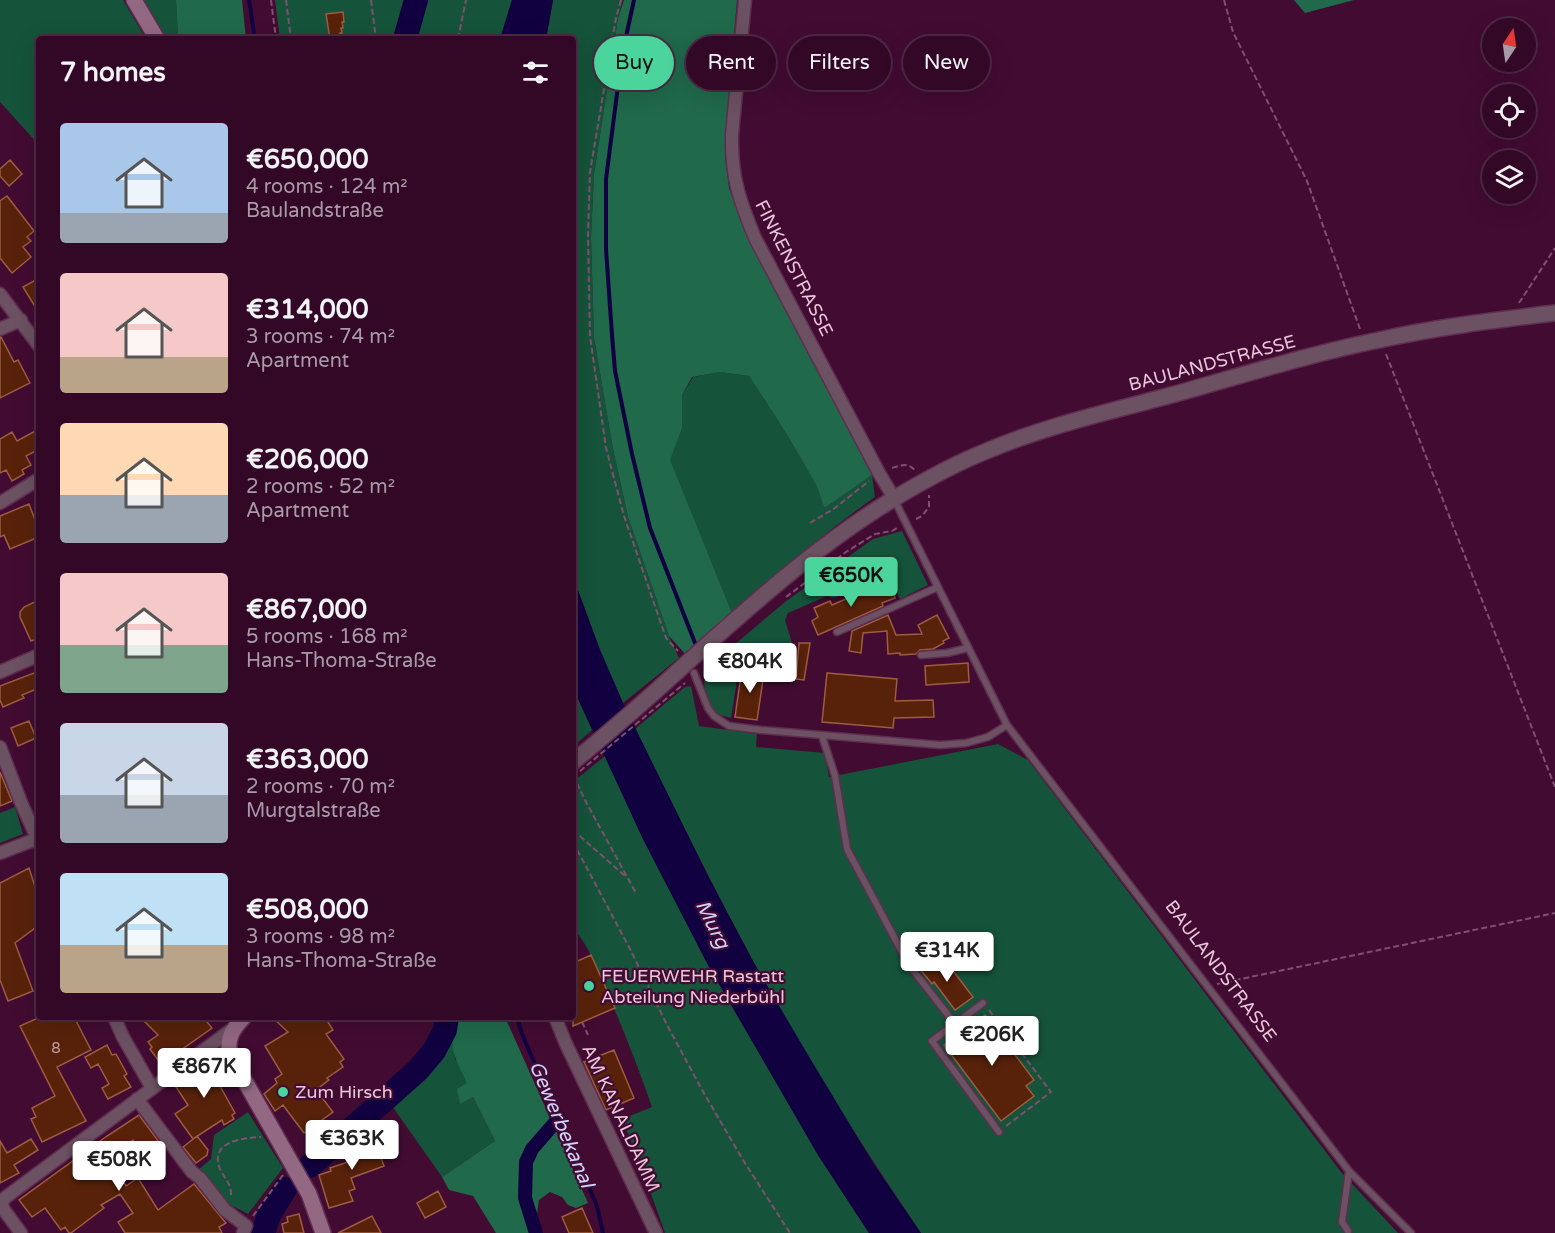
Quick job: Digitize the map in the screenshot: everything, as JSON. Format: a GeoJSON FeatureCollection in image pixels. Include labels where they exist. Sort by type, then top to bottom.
{"type":"FeatureCollection","features":[{"type":"Feature","properties":{"kind":"main road"},"geometry":{"type":"LineString","coordinates":[[134,0],[155,36]]}},
{"type":"Feature","properties":{"kind":"main road"},"geometry":{"type":"LineString","coordinates":[[239,1022],[228,1040],[231,1055],[309,1194],[323,1233]]}},
{"type":"Feature","properties":{"kind":"street","name":"FINKENSTRASSE"},"geometry":{"type":"LineString","coordinates":[[745,0],[732,134],[733,172],[741,204],[755,238],[894,498]]}},
{"type":"Feature","properties":{"kind":"street"},"geometry":{"type":"LineString","coordinates":[[0,294],[36,341]]}},
{"type":"Feature","properties":{"kind":"street","name":"BAULANDSTRASSE"},"geometry":{"type":"LineString","coordinates":[[576,760],[686,672],[732,622],[808,558],[894,498],[989,449],[1052,427],[1381,339],[1437,328],[1555,313]]}},
{"type":"Feature","properties":{"kind":"street"},"geometry":{"type":"LineString","coordinates":[[0,329],[21,320]]}},
{"type":"Feature","properties":{"kind":"street"},"geometry":{"type":"LineString","coordinates":[[0,503],[36,481]]}},
{"type":"Feature","properties":{"kind":"street"},"geometry":{"type":"LineString","coordinates":[[0,672],[36,656]]}},
{"type":"Feature","properties":{"kind":"street"},"geometry":{"type":"LineString","coordinates":[[0,747],[22,805],[36,834]]}},
{"type":"Feature","properties":{"kind":"street"},"geometry":{"type":"LineString","coordinates":[[0,853],[36,841]]}},
{"type":"Feature","properties":{"kind":"street"},"geometry":{"type":"LineString","coordinates":[[115,1020],[152,1088]]}},
{"type":"Feature","properties":{"kind":"street","name":"AM KANALDAMM"},"geometry":{"type":"LineString","coordinates":[[557,1020],[571,1042],[656,1233]]}},
{"type":"Feature","properties":{"kind":"street"},"geometry":{"type":"LineString","coordinates":[[21,1233],[4,1210],[2,1200],[239,1022]]}},
{"type":"Feature","properties":{"kind":"street"},"geometry":{"type":"LineString","coordinates":[[137,1099],[192,1172],[245,1229]]}},
{"type":"Feature","properties":{"kind":"lane","name":"BAULANDSTRASSE"},"geometry":{"type":"LineString","coordinates":[[894,498],[1007,725],[1349,1171],[1411,1233]]}},
{"type":"Feature","properties":{"kind":"lane"},"geometry":{"type":"LineString","coordinates":[[837,632],[938,587]]}},
{"type":"Feature","properties":{"kind":"lane"},"geometry":{"type":"LineString","coordinates":[[921,655],[969,648]]}},
{"type":"Feature","properties":{"kind":"lane"},"geometry":{"type":"LineString","coordinates":[[686,672],[714,716],[729,726],[940,745],[988,737],[1007,725]]}},
{"type":"Feature","properties":{"kind":"lane"},"geometry":{"type":"LineString","coordinates":[[822,736],[835,776],[847,849],[909,965],[955,1024]]}},
{"type":"Feature","properties":{"kind":"lane"},"geometry":{"type":"LineString","coordinates":[[984,1003],[932,1041],[999,1132]]}},
{"type":"Feature","properties":{"kind":"lane"},"geometry":{"type":"LineString","coordinates":[[1348,1231],[1342,1222],[1349,1171]]}},
{"type":"Feature","properties":{"kind":"path"},"geometry":{"type":"LineString","coordinates":[[271,0],[276,36]]}},
{"type":"Feature","properties":{"kind":"path"},"geometry":{"type":"LineString","coordinates":[[286,0],[291,36]]}},
{"type":"Feature","properties":{"kind":"path"},"geometry":{"type":"LineString","coordinates":[[371,0],[376,36]]}},
{"type":"Feature","properties":{"kind":"path"},"geometry":{"type":"LineString","coordinates":[[459,36],[466,0]]}},
{"type":"Feature","properties":{"kind":"path"},"geometry":{"type":"LineString","coordinates":[[576,773],[686,672],[666,638],[624,516],[606,448],[590,336],[588,235],[590,172],[621,0]]}},
{"type":"Feature","properties":{"kind":"path"},"geometry":{"type":"LineString","coordinates":[[1224,0],[1233,32],[1307,181],[1365,343]]}},
{"type":"Feature","properties":{"kind":"path"},"geometry":{"type":"LineString","coordinates":[[1510,318],[1555,249]]}},
{"type":"Feature","properties":{"kind":"path"},"geometry":{"type":"LineString","coordinates":[[1381,339],[1555,787]]}},
{"type":"Feature","properties":{"kind":"path"},"geometry":{"type":"LineString","coordinates":[[780,601],[846,552],[875,534],[892,531],[922,516],[929,507],[929,496],[914,469],[904,464],[879,473],[835,508],[810,523]]}},
{"type":"Feature","properties":{"kind":"path"},"geometry":{"type":"LineString","coordinates":[[576,782],[636,893]]}},
{"type":"Feature","properties":{"kind":"path"},"geometry":{"type":"LineString","coordinates":[[576,833],[627,878]]}},
{"type":"Feature","properties":{"kind":"path"},"geometry":{"type":"LineString","coordinates":[[576,848],[701,1088],[743,1160],[790,1233]]}},
{"type":"Feature","properties":{"kind":"path"},"geometry":{"type":"LineString","coordinates":[[1208,986],[1555,913]]}},
{"type":"Feature","properties":{"kind":"path"},"geometry":{"type":"LineString","coordinates":[[984,1003],[1051,1092],[999,1132]]}},
{"type":"Feature","properties":{"kind":"path"},"geometry":{"type":"LineString","coordinates":[[582,1022],[588,1035]]}},
{"type":"Feature","properties":{"kind":"path"},"geometry":{"type":"LineString","coordinates":[[225,1210],[231,1199],[232,1191],[220,1169],[220,1152],[223,1147],[242,1138],[276,1136]]}},
{"type":"Feature","properties":{"kind":"path"},"geometry":{"type":"LineString","coordinates":[[245,1229],[291,1162]]}},
{"type":"Feature","properties":{"kind":"green space"},"geometry":{"type":"Polygon","coordinates":[[[0,0],[123,0],[144,36],[36,36],[36,142],[0,102],[0,0]]]}},
{"type":"Feature","properties":{"kind":"green space"},"geometry":{"type":"Polygon","coordinates":[[[143,0],[176,0],[178,36],[164,36],[143,0]]]}},
{"type":"Feature","properties":{"kind":"green space"},"geometry":{"type":"Polygon","coordinates":[[[176,0],[242,0],[246,36],[178,36],[176,0]]]}},
{"type":"Feature","properties":{"kind":"green space"},"geometry":{"type":"Polygon","coordinates":[[[275,0],[413,0],[403,36],[280,36],[275,0]]]}},
{"type":"Feature","properties":{"kind":"green space"},"geometry":{"type":"Polygon","coordinates":[[[420,0],[512,0],[501,36],[411,36],[420,0]]]}},
{"type":"Feature","properties":{"kind":"green space"},"geometry":{"type":"Polygon","coordinates":[[[553,0],[623,0],[615,36],[594,36],[594,90],[607,90],[594,174],[591,237],[594,338],[613,449],[628,517],[669,636],[679,658],[623,703],[576,585],[576,36],[547,36],[553,0]]]}},
{"type":"Feature","properties":{"kind":"green space"},"geometry":{"type":"Polygon","coordinates":[[[624,0],[737,0],[734,36],[686,36],[686,90],[729,90],[725,157],[729,188],[743,227],[872,475],[825,508],[817,486],[749,376],[720,372],[692,377],[682,395],[682,428],[670,460],[732,613],[687,656],[669,636],[628,517],[613,449],[594,338],[591,237],[594,174],[607,90],[674,90],[674,36],[615,36],[624,0]]]}},
{"type":"Feature","properties":{"kind":"green space"},"geometry":{"type":"Polygon","coordinates":[[[1294,0],[1354,0],[1305,13],[1294,0]]]}},
{"type":"Feature","properties":{"kind":"green space"},"geometry":{"type":"Polygon","coordinates":[[[720,372],[749,376],[817,485],[825,508],[872,475],[875,497],[802,553],[732,613],[669,460],[682,428],[682,395],[693,377],[720,372]]]}},
{"type":"Feature","properties":{"kind":"green space"},"geometry":{"type":"Polygon","coordinates":[[[902,531],[928,585],[900,599],[887,574],[834,598],[827,596],[788,613],[785,620],[792,643],[788,643],[787,655],[765,655],[762,668],[739,667],[731,718],[716,714],[706,698],[703,671],[785,602],[873,539],[902,531]]]}},
{"type":"Feature","properties":{"kind":"green space"},"geometry":{"type":"Polygon","coordinates":[[[691,686],[699,726],[757,734],[756,747],[825,753],[829,777],[998,744],[1028,760],[1341,1172],[1398,1233],[921,1233],[834,1099],[772,996],[635,729],[685,687],[691,686]]]}},
{"type":"Feature","properties":{"kind":"green space"},"geometry":{"type":"Polygon","coordinates":[[[576,695],[592,730],[576,744],[576,695]]]}},
{"type":"Feature","properties":{"kind":"green space"},"geometry":{"type":"Polygon","coordinates":[[[605,756],[643,839],[708,965],[818,1155],[869,1233],[665,1233],[622,1119],[652,1107],[596,965],[576,932],[576,780],[605,756]]]}},
{"type":"Feature","properties":{"kind":"green space"},"geometry":{"type":"Polygon","coordinates":[[[15,807],[23,834],[0,843],[0,813],[15,807]]]}},
{"type":"Feature","properties":{"kind":"green space"},"geometry":{"type":"Polygon","coordinates":[[[454,1020],[506,1020],[588,1203],[576,1208],[568,1205],[562,1197],[550,1192],[539,1200],[533,1233],[496,1233],[473,1196],[449,1190],[442,1177],[495,1141],[473,1097],[460,1104],[457,1089],[467,1083],[452,1044],[454,1020]]]}},
{"type":"Feature","properties":{"kind":"green space"},"geometry":{"type":"Polygon","coordinates":[[[451,1035],[455,1058],[468,1084],[461,1103],[473,1097],[495,1141],[442,1177],[390,1103],[439,1055],[451,1035]]]}},
{"type":"Feature","properties":{"kind":"green space"},"geometry":{"type":"Polygon","coordinates":[[[248,1112],[283,1168],[248,1214],[223,1201],[198,1170],[211,1159],[214,1135],[248,1112]]]}},
{"type":"Feature","properties":{"kind":"water"},"geometry":{"type":"Polygon","coordinates":[[[512,0],[553,0],[547,36],[501,36],[512,0]]]}},
{"type":"Feature","properties":{"kind":"water","name":"Murg"},"geometry":{"type":"Polygon","coordinates":[[[576,585],[623,703],[709,878],[754,963],[873,1163],[921,1233],[869,1233],[818,1155],[708,965],[643,839],[576,694],[576,585]]]}},
{"type":"Feature","properties":{"kind":"building"},"geometry":{"type":"Polygon","coordinates":[[[343,12],[344,22],[342,22],[343,28],[341,28],[340,36],[330,36],[326,14],[343,12]]]}},
{"type":"Feature","properties":{"kind":"building"},"geometry":{"type":"Polygon","coordinates":[[[10,160],[22,174],[9,186],[0,176],[0,169],[10,160]]]}},
{"type":"Feature","properties":{"kind":"building"},"geometry":{"type":"Polygon","coordinates":[[[7,196],[34,231],[27,237],[31,241],[23,247],[31,257],[12,273],[0,258],[0,201],[7,196]]]}},
{"type":"Feature","properties":{"kind":"building"},"geometry":{"type":"Polygon","coordinates":[[[36,280],[36,308],[23,287],[36,280]]]}},
{"type":"Feature","properties":{"kind":"building"},"geometry":{"type":"Polygon","coordinates":[[[0,337],[14,362],[18,360],[30,383],[0,398],[0,337]]]}},
{"type":"Feature","properties":{"kind":"building"},"geometry":{"type":"Polygon","coordinates":[[[36,431],[36,451],[26,456],[31,465],[22,470],[24,474],[12,481],[6,470],[0,473],[0,439],[12,432],[17,441],[36,431]]]}},
{"type":"Feature","properties":{"kind":"building"},"geometry":{"type":"Polygon","coordinates":[[[29,504],[36,522],[36,538],[10,549],[4,535],[0,537],[0,516],[29,504]]]}},
{"type":"Feature","properties":{"kind":"building"},"geometry":{"type":"Polygon","coordinates":[[[888,581],[895,598],[882,603],[883,606],[818,635],[812,621],[818,617],[814,608],[830,601],[832,605],[888,581]]]}},
{"type":"Feature","properties":{"kind":"building"},"geometry":{"type":"Polygon","coordinates":[[[36,601],[36,639],[31,641],[20,617],[20,612],[24,607],[36,601]]]}},
{"type":"Feature","properties":{"kind":"building"},"geometry":{"type":"Polygon","coordinates":[[[888,615],[896,635],[922,634],[918,625],[937,615],[949,638],[933,649],[920,650],[916,654],[900,655],[900,653],[888,654],[887,631],[863,633],[861,653],[849,651],[852,631],[888,615]]]}},
{"type":"Feature","properties":{"kind":"building"},"geometry":{"type":"Polygon","coordinates":[[[799,643],[810,643],[804,680],[796,679],[799,643]]]}},
{"type":"Feature","properties":{"kind":"building"},"geometry":{"type":"Polygon","coordinates":[[[769,658],[792,659],[791,674],[789,673],[789,676],[767,675],[769,658]]]}},
{"type":"Feature","properties":{"kind":"building"},"geometry":{"type":"Polygon","coordinates":[[[968,663],[969,682],[926,685],[925,666],[968,663]]]}},
{"type":"Feature","properties":{"kind":"building"},"geometry":{"type":"Polygon","coordinates":[[[742,668],[763,670],[757,720],[735,717],[742,668]]]}},
{"type":"Feature","properties":{"kind":"building"},"geometry":{"type":"Polygon","coordinates":[[[36,672],[36,689],[22,695],[24,698],[3,707],[0,700],[0,686],[36,672]]]}},
{"type":"Feature","properties":{"kind":"building"},"geometry":{"type":"Polygon","coordinates":[[[827,673],[897,679],[895,701],[933,700],[934,717],[894,718],[893,728],[822,722],[827,673]]]}},
{"type":"Feature","properties":{"kind":"building"},"geometry":{"type":"Polygon","coordinates":[[[29,721],[36,738],[18,746],[11,728],[29,721]]]}},
{"type":"Feature","properties":{"kind":"building"},"geometry":{"type":"Polygon","coordinates":[[[0,772],[12,801],[0,806],[0,772]]]}},
{"type":"Feature","properties":{"kind":"building"},"geometry":{"type":"Polygon","coordinates":[[[29,868],[36,890],[36,927],[15,943],[33,991],[8,1001],[0,980],[0,883],[29,868]]]}},
{"type":"Feature","properties":{"kind":"building","name":"FEUERWEHR Rastatt Abteilung Niederbühl"},"geometry":{"type":"Polygon","coordinates":[[[591,955],[615,1008],[573,1026],[573,1020],[576,1020],[576,962],[591,955]]]}},
{"type":"Feature","properties":{"kind":"building"},"geometry":{"type":"Polygon","coordinates":[[[938,956],[948,970],[951,968],[973,997],[955,1010],[934,982],[932,984],[920,969],[938,956]]]}},
{"type":"Feature","properties":{"kind":"building"},"geometry":{"type":"Polygon","coordinates":[[[985,1015],[1034,1080],[1026,1086],[1034,1096],[1001,1121],[944,1045],[985,1015]]]}},
{"type":"Feature","properties":{"kind":"building"},"geometry":{"type":"Polygon","coordinates":[[[36,1019],[76,1020],[91,1050],[57,1067],[86,1121],[42,1142],[31,1119],[36,1117],[32,1108],[55,1096],[20,1026],[36,1019]]]}},
{"type":"Feature","properties":{"kind":"building"},"geometry":{"type":"Polygon","coordinates":[[[143,1020],[205,1020],[212,1028],[161,1064],[150,1049],[152,1047],[148,1042],[158,1035],[143,1020]]]}},
{"type":"Feature","properties":{"kind":"building"},"geometry":{"type":"Polygon","coordinates":[[[275,1020],[327,1020],[333,1030],[326,1034],[344,1059],[340,1062],[343,1067],[327,1078],[329,1080],[316,1090],[333,1112],[304,1133],[283,1105],[275,1111],[264,1094],[277,1083],[275,1079],[282,1074],[265,1046],[288,1032],[275,1020]]]}},
{"type":"Feature","properties":{"kind":"building"},"geometry":{"type":"Polygon","coordinates":[[[107,1045],[112,1055],[116,1054],[127,1074],[124,1076],[131,1087],[108,1099],[102,1088],[109,1084],[98,1064],[91,1068],[85,1057],[107,1045]]]}},
{"type":"Feature","properties":{"kind":"building"},"geometry":{"type":"Polygon","coordinates":[[[614,1050],[634,1098],[606,1110],[584,1062],[614,1050]]]}},
{"type":"Feature","properties":{"kind":"building"},"geometry":{"type":"Polygon","coordinates":[[[216,1056],[225,1071],[215,1077],[235,1113],[232,1115],[234,1119],[224,1125],[222,1120],[193,1139],[175,1114],[188,1105],[174,1084],[216,1056]]]}},
{"type":"Feature","properties":{"kind":"building"},"geometry":{"type":"Polygon","coordinates":[[[139,1115],[162,1146],[144,1157],[133,1140],[108,1156],[126,1186],[138,1178],[158,1210],[194,1184],[226,1223],[219,1227],[222,1233],[125,1233],[118,1222],[133,1213],[120,1194],[101,1205],[104,1208],[71,1233],[65,1227],[61,1230],[45,1208],[32,1217],[19,1200],[139,1115]]]}},
{"type":"Feature","properties":{"kind":"building"},"geometry":{"type":"Polygon","coordinates":[[[197,1136],[208,1150],[207,1155],[196,1163],[183,1147],[197,1136]]]}},
{"type":"Feature","properties":{"kind":"building"},"geometry":{"type":"Polygon","coordinates":[[[380,1136],[387,1156],[381,1158],[384,1166],[351,1178],[355,1189],[349,1191],[353,1201],[329,1208],[319,1175],[331,1171],[330,1168],[354,1160],[349,1148],[380,1136]]]}},
{"type":"Feature","properties":{"kind":"building"},"geometry":{"type":"Polygon","coordinates":[[[31,1139],[38,1150],[14,1165],[19,1173],[0,1183],[0,1141],[7,1153],[31,1139]]]}},
{"type":"Feature","properties":{"kind":"building"},"geometry":{"type":"Polygon","coordinates":[[[438,1191],[446,1207],[425,1218],[417,1203],[438,1191]]]}},
{"type":"Feature","properties":{"kind":"building"},"geometry":{"type":"Polygon","coordinates":[[[582,1208],[593,1233],[569,1233],[562,1217],[582,1208]]]}},
{"type":"Feature","properties":{"kind":"building"},"geometry":{"type":"Polygon","coordinates":[[[299,1214],[304,1233],[284,1233],[282,1224],[288,1222],[287,1217],[299,1214]]]}},
{"type":"Feature","properties":{"kind":"building"},"geometry":{"type":"Polygon","coordinates":[[[372,1216],[381,1233],[338,1233],[372,1216]]]}},
{"type":"Feature","properties":{"kind":"waterway","name":"Gewerbekanal"},"geometry":{"type":"LineString","coordinates":[[249,0],[255,36]]}},
{"type":"Feature","properties":{"kind":"waterway"},"geometry":{"type":"LineString","coordinates":[[406,36],[416,0]]}},
{"type":"Feature","properties":{"kind":"waterway"},"geometry":{"type":"LineString","coordinates":[[634,0],[622,55],[606,179],[606,249],[615,371],[650,528],[695,643]]}},
{"type":"Feature","properties":{"kind":"waterway"},"geometry":{"type":"LineString","coordinates":[[310,1166],[418,1070],[434,1051],[445,1030],[447,1020]]}},
{"type":"Feature","properties":{"kind":"waterway","name":"Gewerbekanal"},"geometry":{"type":"LineString","coordinates":[[518,1020],[597,1206],[603,1233]]}},
{"type":"Feature","properties":{"kind":"waterway"},"geometry":{"type":"LineString","coordinates":[[536,1233],[525,1198],[526,1162],[532,1149],[559,1118]]}},
{"type":"Feature","properties":{"kind":"waterway"},"geometry":{"type":"LineString","coordinates":[[263,1233],[269,1215],[285,1189]]}},
{"type":"Feature","properties":{"kind":"place","name":"FEUERWEHR Rastatt Abteilung Niederbühl"},"geometry":{"type":"Point","coordinates":[589,986]}},
{"type":"Feature","properties":{"kind":"place","name":"Zum Hirsch"},"geometry":{"type":"Point","coordinates":[283,1092]}}]}
